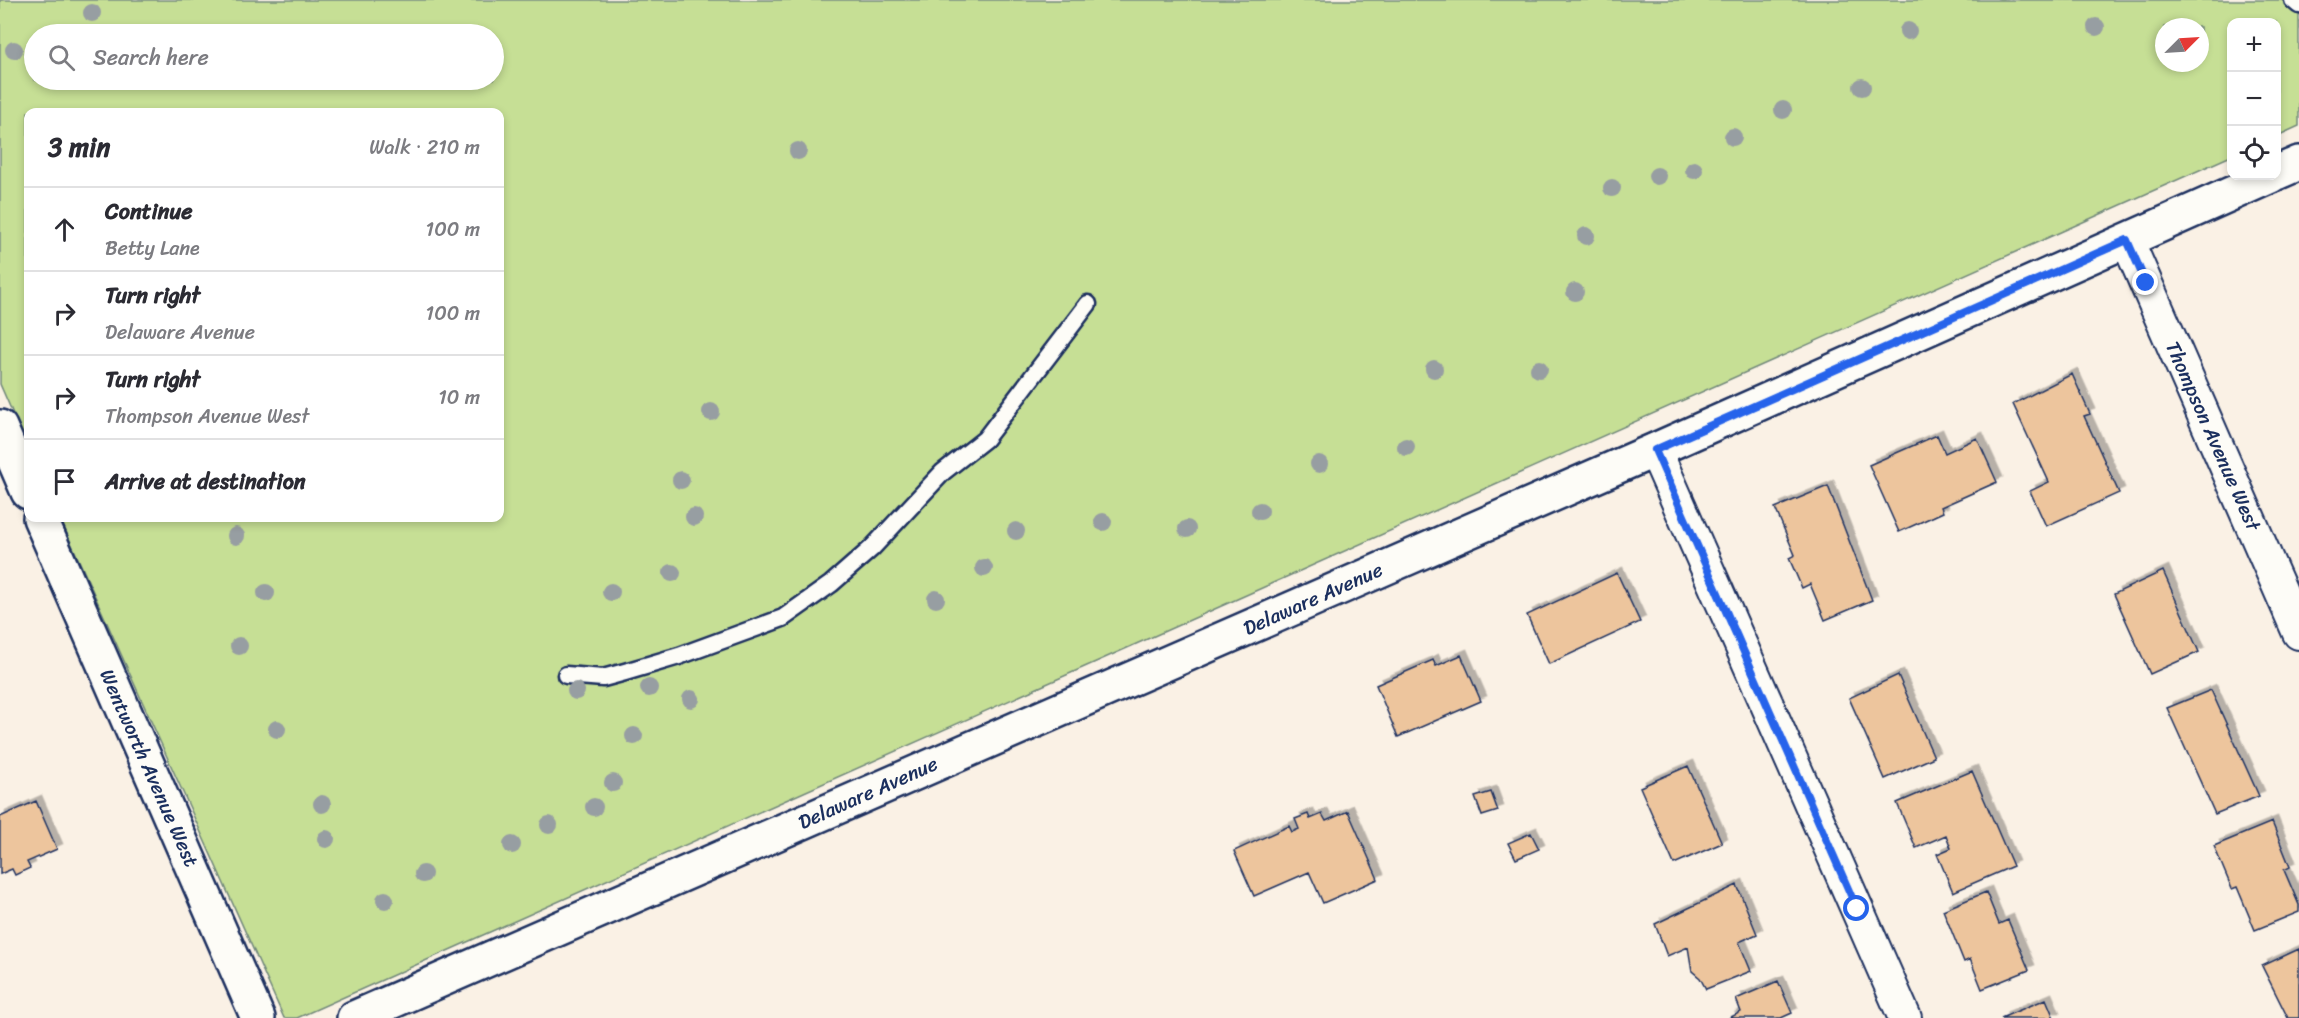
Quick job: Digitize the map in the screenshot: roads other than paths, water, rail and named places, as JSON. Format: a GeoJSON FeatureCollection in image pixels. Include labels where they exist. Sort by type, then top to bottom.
{"type":"FeatureCollection","features":[{"type":"Feature","properties":{"kind":"street"},"geometry":{"type":"LineString","coordinates":[[2281,171],[2299,163]]}},
{"type":"Feature","properties":{"kind":"street","name":"Delaware Avenue"},"geometry":{"type":"LineString","coordinates":[[354,1018],[1655,450],[2262,180]]}},
{"type":"Feature","properties":{"kind":"street","name":"Thompson Avenue West"},"geometry":{"type":"LineString","coordinates":[[2127,240],[2299,633]]}},
{"type":"Feature","properties":{"kind":"street"},"geometry":{"type":"LineString","coordinates":[[0,427],[24,483]]}},
{"type":"Feature","properties":{"kind":"street"},"geometry":{"type":"LineString","coordinates":[[1655,450],[1905,1018]]}},
{"type":"Feature","properties":{"kind":"street","name":"Wentworth Avenue West"},"geometry":{"type":"LineString","coordinates":[[42,522],[258,1018]]}},
{"type":"Feature","properties":{"kind":"lane"},"geometry":{"type":"LineString","coordinates":[[2293,0],[2299,5]]}},
{"type":"Feature","properties":{"kind":"lane"},"geometry":{"type":"LineString","coordinates":[[566,675],[603,678],[679,656],[783,618],[831,584],[872,548],[943,472],[985,439],[1088,304]]}}]}
